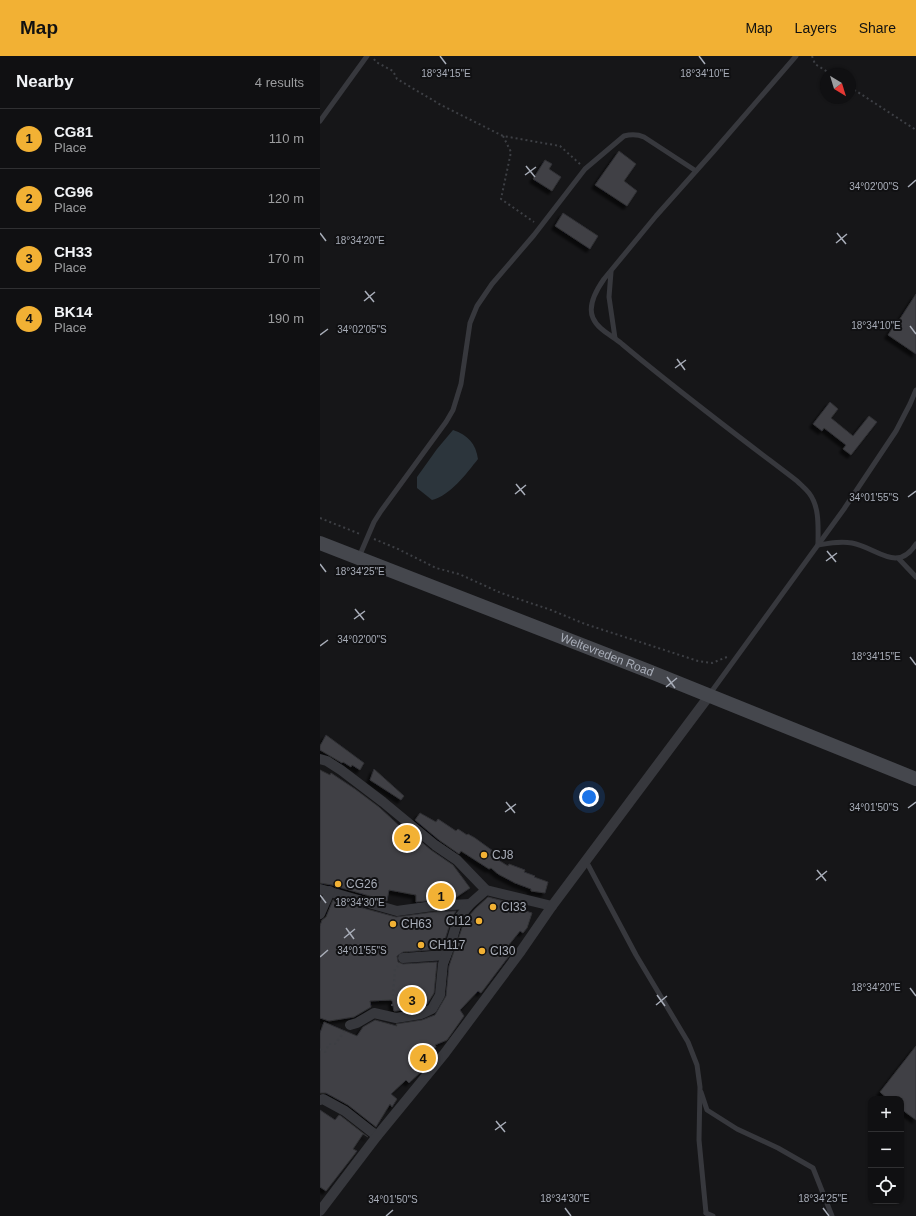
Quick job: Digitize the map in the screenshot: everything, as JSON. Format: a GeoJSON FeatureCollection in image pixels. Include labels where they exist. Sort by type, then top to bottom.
{"type":"FeatureCollection","features":[{"type":"Feature","properties":{"kind":"street","name":"Weltevreden Road"},"geometry":{"type":"LineString","coordinates":[[320,543],[916,779]]}},
{"type":"Feature","properties":{"kind":"street"},"geometry":{"type":"LineString","coordinates":[[320,1211],[377,1136],[445,1053],[521,951],[585,860],[709,696]]}},
{"type":"Feature","properties":{"kind":"street"},"geometry":{"type":"LineString","coordinates":[[320,759],[327,761],[341,770],[384,802],[436,845],[457,860],[486,890],[552,906]]}},
{"type":"Feature","properties":{"kind":"street"},"geometry":{"type":"LineString","coordinates":[[320,889],[398,911],[433,906],[470,904]]}},
{"type":"Feature","properties":{"kind":"street"},"geometry":{"type":"LineString","coordinates":[[350,1025],[357,1023],[374,1013],[396,1018],[421,1014],[432,1009],[440,995],[443,964],[458,918],[470,904],[486,890]]}},
{"type":"Feature","properties":{"kind":"street"},"geometry":{"type":"LineString","coordinates":[[320,914],[330,892]]}},
{"type":"Feature","properties":{"kind":"street"},"geometry":{"type":"LineString","coordinates":[[403,958],[446,955]]}},
{"type":"Feature","properties":{"kind":"street"},"geometry":{"type":"LineString","coordinates":[[320,1100],[323,1099],[345,1112],[377,1136]]}},
{"type":"Feature","properties":{"kind":"lane"},"geometry":{"type":"LineString","coordinates":[[320,121],[322,114],[366,56]]}},
{"type":"Feature","properties":{"kind":"lane"},"geometry":{"type":"LineString","coordinates":[[796,56],[656,216],[604,279],[592,302],[591,314],[593,319],[603,330],[801,485],[809,493],[815,506],[818,526],[818,546]]}},
{"type":"Feature","properties":{"kind":"lane"},"geometry":{"type":"LineString","coordinates":[[359,558],[367,537],[381,511],[446,422],[453,410],[461,384],[470,323],[477,306],[492,284],[540,227],[584,169],[624,136],[631,134],[644,137],[696,171]]}},
{"type":"Feature","properties":{"kind":"lane"},"geometry":{"type":"LineString","coordinates":[[611,272],[609,297],[615,338]]}},
{"type":"Feature","properties":{"kind":"lane"},"geometry":{"type":"LineString","coordinates":[[709,696],[844,510],[896,431],[916,390]]}},
{"type":"Feature","properties":{"kind":"lane"},"geometry":{"type":"LineString","coordinates":[[818,546],[837,542],[854,543],[889,557],[900,559],[908,555],[916,544]]}},
{"type":"Feature","properties":{"kind":"lane"},"geometry":{"type":"LineString","coordinates":[[900,559],[916,577]]}},
{"type":"Feature","properties":{"kind":"lane"},"geometry":{"type":"LineString","coordinates":[[585,860],[625,936],[688,1042],[697,1065],[700,1087],[699,1140],[705,1215],[713,1216]]}},
{"type":"Feature","properties":{"kind":"lane"},"geometry":{"type":"LineString","coordinates":[[700,1087],[707,1110],[737,1129],[778,1148],[813,1168],[832,1216]]}},
{"type":"Feature","properties":{"kind":"path"},"geometry":{"type":"LineString","coordinates":[[372,56],[376,62],[393,71],[397,79],[441,105],[503,136],[560,146],[584,169]]}},
{"type":"Feature","properties":{"kind":"path"},"geometry":{"type":"LineString","coordinates":[[812,56],[815,64],[821,68]]}},
{"type":"Feature","properties":{"kind":"path"},"geometry":{"type":"LineString","coordinates":[[856,91],[916,130]]}},
{"type":"Feature","properties":{"kind":"path"},"geometry":{"type":"LineString","coordinates":[[503,136],[511,152],[501,199],[540,227]]}},
{"type":"Feature","properties":{"kind":"path"},"geometry":{"type":"LineString","coordinates":[[320,518],[398,549],[436,568],[459,574],[501,592],[585,624],[698,661],[712,663],[726,657],[740,654]]}},
{"type":"Feature","properties":{"kind":"path"},"geometry":{"type":"LineString","coordinates":[[390,1017],[395,969],[403,958]]}},
{"type":"Feature","properties":{"kind":"path"},"geometry":{"type":"LineString","coordinates":[[320,1049],[325,1052],[329,1044],[335,1044],[350,1025]]}},
{"type":"Feature","properties":{"kind":"shaded area"},"geometry":{"type":"Polygon","coordinates":[[[453,430],[467,437],[475,449],[478,459],[452,489],[446,494],[432,500],[417,488],[417,477],[453,430]]]}},
{"type":"Feature","properties":{"kind":"building"},"geometry":{"type":"Polygon","coordinates":[[[619,151],[636,164],[624,181],[637,191],[627,206],[595,185],[619,151]]]}},
{"type":"Feature","properties":{"kind":"building"},"geometry":{"type":"Polygon","coordinates":[[[545,160],[552,164],[549,169],[561,177],[552,191],[533,179],[545,160]]]}},
{"type":"Feature","properties":{"kind":"building"},"geometry":{"type":"Polygon","coordinates":[[[563,213],[598,236],[590,249],[555,226],[563,213]]]}},
{"type":"Feature","properties":{"kind":"building"},"geometry":{"type":"Polygon","coordinates":[[[916,294],[916,354],[888,335],[916,294]]]}},
{"type":"Feature","properties":{"kind":"building"},"geometry":{"type":"Polygon","coordinates":[[[830,402],[838,409],[831,418],[853,436],[869,416],[877,422],[851,455],[843,449],[846,445],[824,428],[822,431],[813,424],[830,402]]]}},
{"type":"Feature","properties":{"kind":"building"},"geometry":{"type":"Polygon","coordinates":[[[326,735],[364,763],[360,770],[352,765],[351,767],[343,762],[342,763],[320,750],[320,746],[326,735]]]}},
{"type":"Feature","properties":{"kind":"building"},"geometry":{"type":"Polygon","coordinates":[[[374,769],[404,796],[401,800],[370,780],[374,769]]]}},
{"type":"Feature","properties":{"kind":"building"},"geometry":{"type":"Polygon","coordinates":[[[320,770],[330,775],[331,773],[355,789],[379,807],[405,831],[406,829],[431,850],[453,865],[470,888],[455,898],[416,902],[416,895],[389,890],[387,901],[320,883],[320,770]]]}},
{"type":"Feature","properties":{"kind":"building"},"geometry":{"type":"Polygon","coordinates":[[[420,813],[436,822],[438,819],[456,831],[458,829],[475,838],[493,851],[490,855],[508,866],[509,864],[525,870],[524,872],[548,882],[545,893],[531,891],[531,889],[515,883],[498,874],[491,868],[489,869],[461,851],[459,854],[415,820],[420,813]]]}},
{"type":"Feature","properties":{"kind":"building"},"geometry":{"type":"Polygon","coordinates":[[[488,897],[508,902],[508,905],[532,913],[527,928],[523,933],[520,931],[504,951],[509,956],[481,993],[478,991],[460,1010],[464,1016],[447,1040],[435,1045],[436,1047],[429,1051],[431,1054],[429,1056],[432,1059],[424,1069],[409,1083],[406,1080],[391,1094],[397,1099],[392,1107],[390,1104],[376,1127],[348,1105],[326,1093],[320,1093],[320,1033],[324,1022],[357,1036],[363,1027],[375,1020],[397,1026],[396,1024],[422,1020],[435,1015],[446,996],[449,966],[464,922],[488,897]]]}},
{"type":"Feature","properties":{"kind":"building"},"geometry":{"type":"Polygon","coordinates":[[[333,900],[396,917],[456,911],[452,917],[442,949],[403,952],[397,956],[398,962],[403,964],[437,962],[434,993],[427,1004],[419,1008],[394,1011],[392,1000],[370,1001],[371,1007],[354,1017],[329,1021],[320,1018],[320,926],[322,920],[326,917],[333,900]]]}},
{"type":"Feature","properties":{"kind":"building"},"geometry":{"type":"Polygon","coordinates":[[[916,1046],[916,1120],[904,1111],[904,1096],[885,1096],[880,1092],[916,1046]]]}},
{"type":"Feature","properties":{"kind":"building"},"geometry":{"type":"Polygon","coordinates":[[[320,1110],[335,1120],[339,1115],[341,1116],[368,1137],[363,1134],[353,1149],[357,1151],[326,1191],[320,1187],[320,1110]]]}},
{"type":"Feature","properties":{"kind":"place","name":"CG96"},"geometry":{"type":"Point","coordinates":[407,838]}},
{"type":"Feature","properties":{"kind":"place","name":"CJ8"},"geometry":{"type":"Point","coordinates":[484,855]}},
{"type":"Feature","properties":{"kind":"place","name":"CG26"},"geometry":{"type":"Point","coordinates":[338,884]}},
{"type":"Feature","properties":{"kind":"place","name":"CG81"},"geometry":{"type":"Point","coordinates":[441,896]}},
{"type":"Feature","properties":{"kind":"place","name":"CI33"},"geometry":{"type":"Point","coordinates":[493,907]}},
{"type":"Feature","properties":{"kind":"place","name":"CI12"},"geometry":{"type":"Point","coordinates":[479,921]}},
{"type":"Feature","properties":{"kind":"place","name":"CH63"},"geometry":{"type":"Point","coordinates":[393,924]}},
{"type":"Feature","properties":{"kind":"place","name":"CH117"},"geometry":{"type":"Point","coordinates":[421,945]}},
{"type":"Feature","properties":{"kind":"place","name":"CI30"},"geometry":{"type":"Point","coordinates":[482,951]}},
{"type":"Feature","properties":{"kind":"place","name":"CH33"},"geometry":{"type":"Point","coordinates":[412,1000]}},
{"type":"Feature","properties":{"kind":"place","name":"BK14"},"geometry":{"type":"Point","coordinates":[423,1058]}}]}
